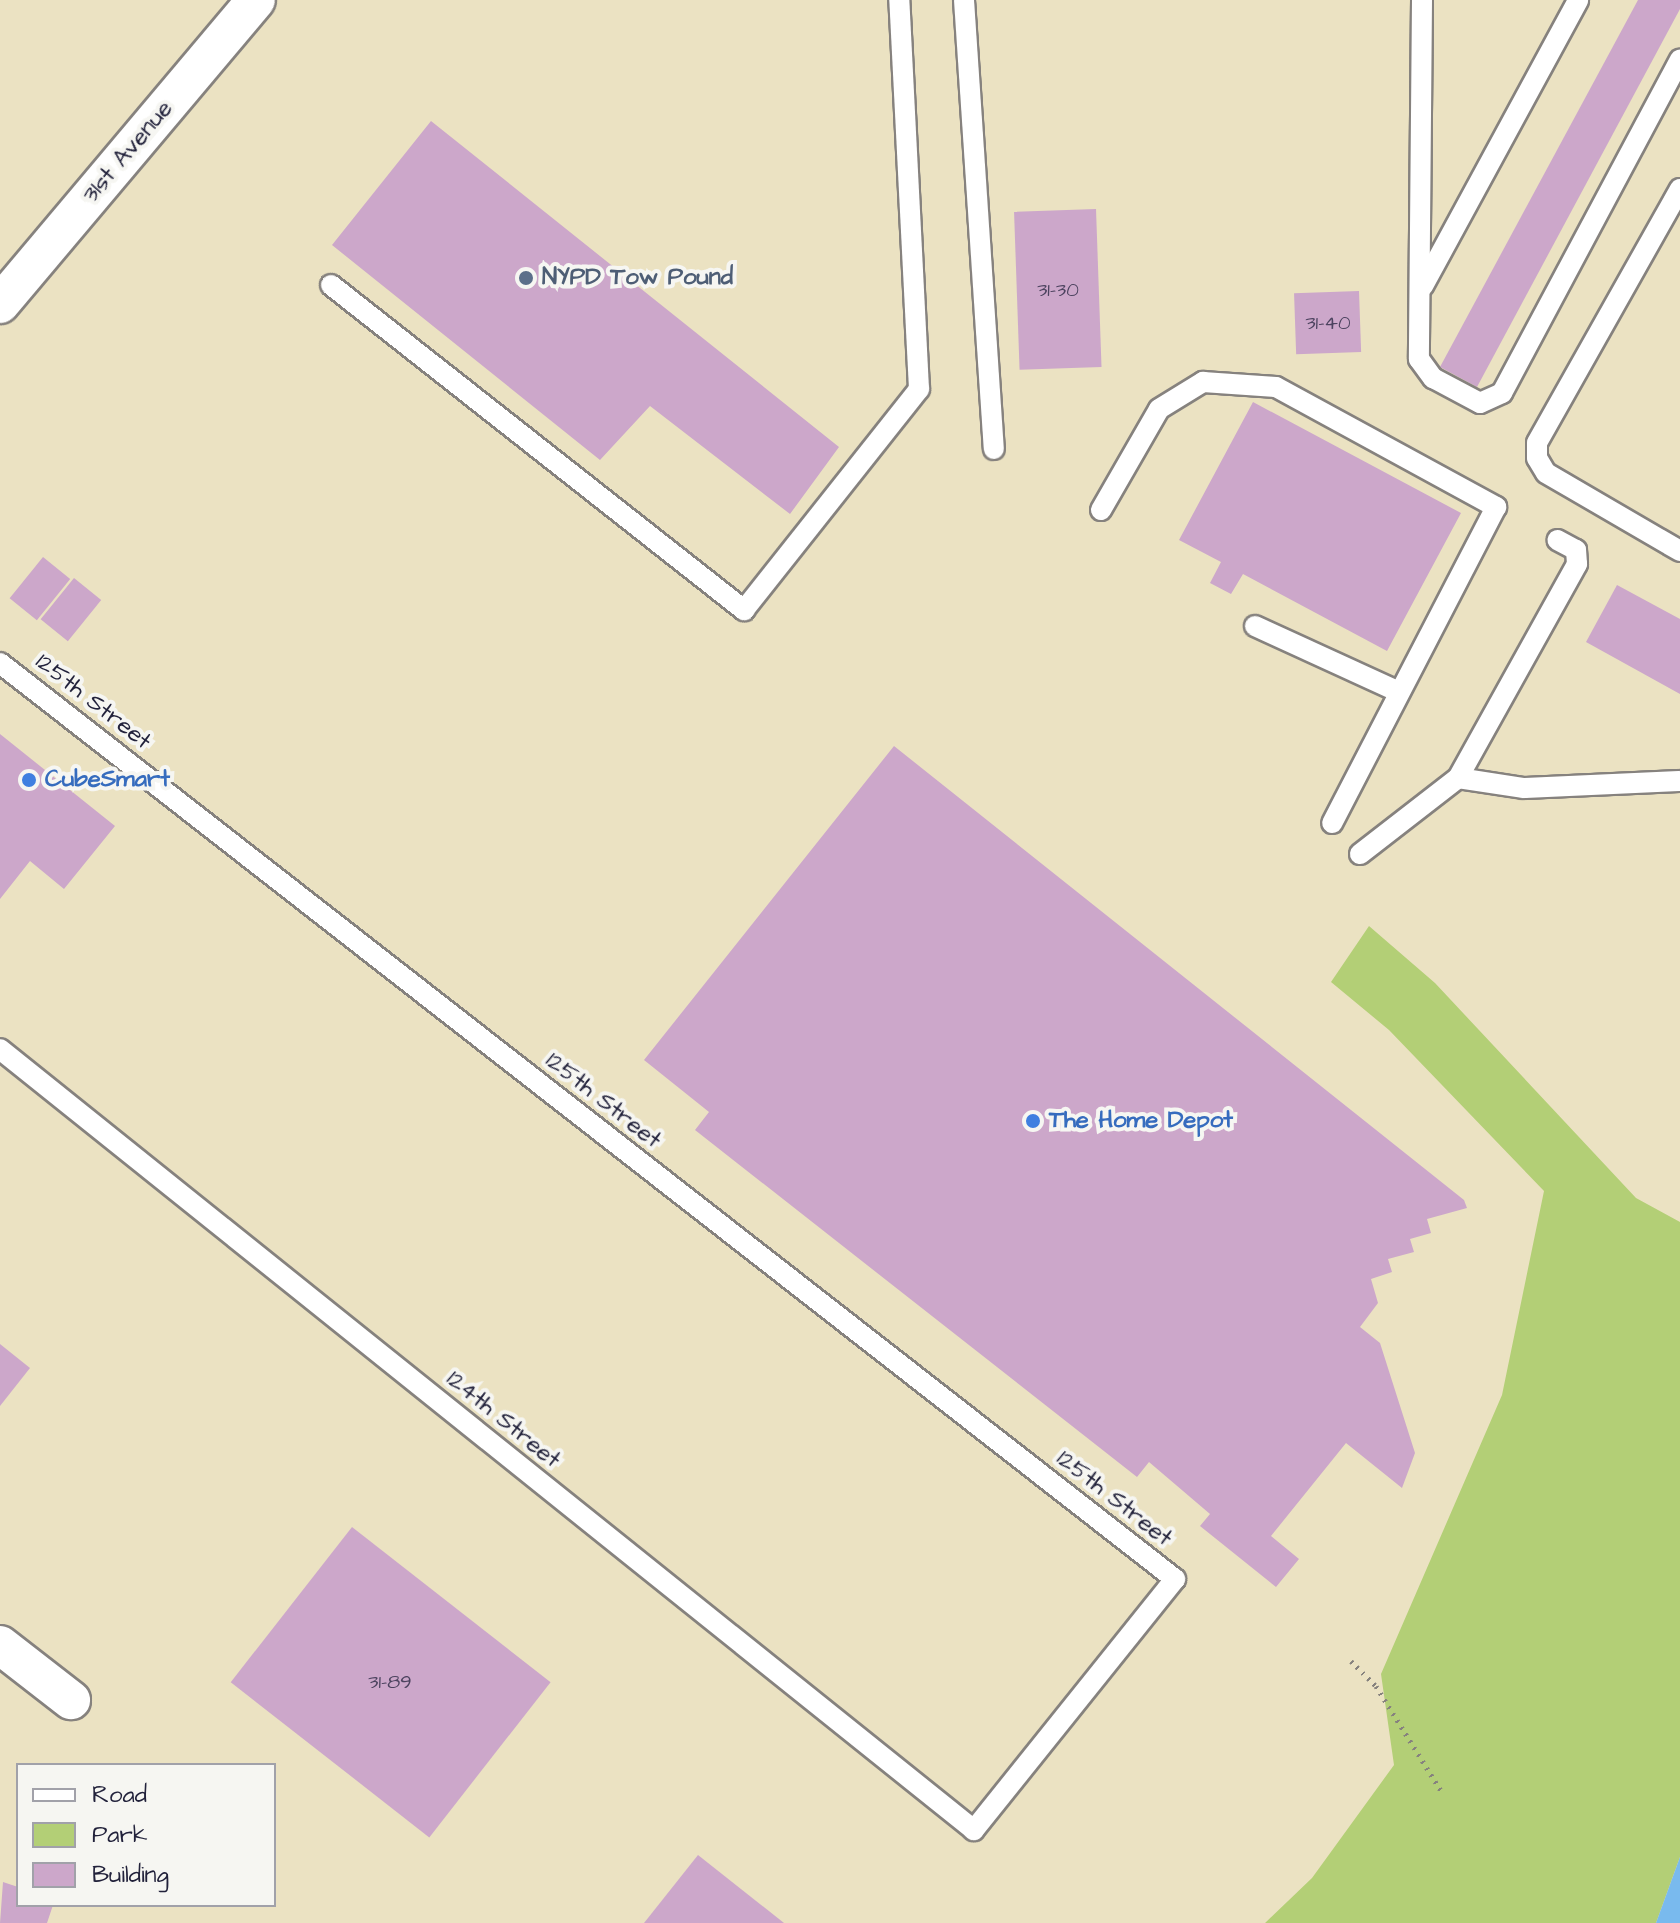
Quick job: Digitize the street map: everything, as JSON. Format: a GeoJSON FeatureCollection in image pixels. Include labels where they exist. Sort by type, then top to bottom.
{"type":"FeatureCollection","features":[{"type":"Feature","properties":{"kind":"street","name":"31st Avenue"},"geometry":{"type":"LineString","coordinates":[[0,304],[256,0]]}},
{"type":"Feature","properties":{"kind":"street"},"geometry":{"type":"LineString","coordinates":[[0,1645],[71,1700]]}},
{"type":"Feature","properties":{"kind":"lane"},"geometry":{"type":"LineString","coordinates":[[331,285],[744,610],[919,389],[899,0]]}},
{"type":"Feature","properties":{"kind":"lane"},"geometry":{"type":"LineString","coordinates":[[964,0],[994,449]]}},
{"type":"Feature","properties":{"kind":"lane"},"geometry":{"type":"LineString","coordinates":[[1422,0],[1423,368],[1480,403],[1492,401],[1502,393],[1680,60]]}},
{"type":"Feature","properties":{"kind":"lane"},"geometry":{"type":"LineString","coordinates":[[1421,290],[1578,0]]}},
{"type":"Feature","properties":{"kind":"lane"},"geometry":{"type":"LineString","coordinates":[[1680,189],[1537,443],[1537,458],[1546,473],[1680,551]]}},
{"type":"Feature","properties":{"kind":"lane"},"geometry":{"type":"LineString","coordinates":[[1101,510],[1159,409],[1203,382],[1276,387],[1496,507],[1397,691],[1332,823]]}},
{"type":"Feature","properties":{"kind":"lane"},"geometry":{"type":"LineString","coordinates":[[1360,854],[1458,778],[1577,564],[1576,550],[1557,540]]}},
{"type":"Feature","properties":{"kind":"lane"},"geometry":{"type":"LineString","coordinates":[[1255,626],[1397,691]]}},
{"type":"Feature","properties":{"kind":"lane","name":"125th Street"},"geometry":{"type":"LineString","coordinates":[[0,663],[1175,1579],[974,1830]]}},
{"type":"Feature","properties":{"kind":"lane"},"geometry":{"type":"LineString","coordinates":[[1458,778],[1524,788],[1680,781]]}},
{"type":"Feature","properties":{"kind":"lane","name":"124th Street"},"geometry":{"type":"LineString","coordinates":[[0,1049],[974,1830]]}},
{"type":"Feature","properties":{"kind":"path"},"geometry":{"type":"LineString","coordinates":[[1351,1661],[1376,1686],[1443,1794]]}},
{"type":"Feature","properties":{"kind":"green space"},"geometry":{"type":"Polygon","coordinates":[[[1369,926],[1435,983],[1636,1198],[1680,1222],[1680,1857],[1656,1923],[1265,1923],[1312,1878],[1394,1765],[1381,1674],[1502,1395],[1544,1191],[1389,1030],[1331,982],[1369,926]]]}},
{"type":"Feature","properties":{"kind":"water"},"geometry":{"type":"Polygon","coordinates":[[[1680,1857],[1680,1923],[1656,1923],[1680,1857]]]}},
{"type":"Feature","properties":{"kind":"building"},"geometry":{"type":"Polygon","coordinates":[[[1638,0],[1680,0],[1680,9],[1477,387],[1440,367],[1638,0]]]}},
{"type":"Feature","properties":{"kind":"building"},"geometry":{"type":"Polygon","coordinates":[[[431,121],[839,447],[790,514],[650,406],[600,460],[332,245],[431,121]]]}},
{"type":"Feature","properties":{"kind":"building"},"geometry":{"type":"Polygon","coordinates":[[[1096,209],[1102,367],[1020,370],[1014,212],[1096,209]]]}},
{"type":"Feature","properties":{"kind":"building"},"geometry":{"type":"Polygon","coordinates":[[[1359,291],[1361,352],[1296,354],[1294,293],[1359,291]]]}},
{"type":"Feature","properties":{"kind":"building"},"geometry":{"type":"Polygon","coordinates":[[[1253,402],[1461,513],[1387,651],[1243,574],[1231,594],[1210,583],[1221,562],[1179,540],[1253,402]]]}},
{"type":"Feature","properties":{"kind":"building"},"geometry":{"type":"Polygon","coordinates":[[[43,557],[70,579],[37,620],[10,598],[43,557]]]}},
{"type":"Feature","properties":{"kind":"building"},"geometry":{"type":"Polygon","coordinates":[[[74,578],[101,600],[68,641],[41,619],[74,578]]]}},
{"type":"Feature","properties":{"kind":"building"},"geometry":{"type":"Polygon","coordinates":[[[1617,585],[1680,619],[1680,694],[1586,642],[1617,585]]]}},
{"type":"Feature","properties":{"kind":"building","name":"CubeSmart"},"geometry":{"type":"Polygon","coordinates":[[[0,734],[115,826],[64,889],[30,861],[0,899],[0,734]]]}},
{"type":"Feature","properties":{"kind":"building","name":"The Home Depot"},"geometry":{"type":"Polygon","coordinates":[[[894,746],[1464,1200],[1467,1208],[1427,1219],[1431,1233],[1410,1239],[1414,1252],[1388,1259],[1392,1272],[1371,1279],[1378,1303],[1360,1327],[1380,1343],[1415,1453],[1402,1488],[1346,1443],[1271,1536],[1299,1559],[1276,1587],[1200,1526],[1210,1514],[1149,1462],[1137,1477],[695,1130],[709,1112],[644,1060],[894,746]]]}},
{"type":"Feature","properties":{"kind":"building"},"geometry":{"type":"Polygon","coordinates":[[[0,1344],[30,1368],[0,1406],[0,1344]]]}},
{"type":"Feature","properties":{"kind":"building"},"geometry":{"type":"Polygon","coordinates":[[[352,1527],[551,1682],[429,1837],[231,1682],[352,1527]]]}},
{"type":"Feature","properties":{"kind":"building"},"geometry":{"type":"Polygon","coordinates":[[[698,1855],[784,1923],[644,1923],[698,1855]]]}},
{"type":"Feature","properties":{"kind":"building"},"geometry":{"type":"Polygon","coordinates":[[[3,1882],[16,1886],[16,1907],[52,1907],[47,1923],[0,1923],[3,1882]]]}},
{"type":"Feature","properties":{"kind":"place","name":"NYPD Tow Pound"},"geometry":{"type":"Point","coordinates":[526,278]}},
{"type":"Feature","properties":{"kind":"place","name":"CubeSmart"},"geometry":{"type":"Point","coordinates":[29,780]}},
{"type":"Feature","properties":{"kind":"place","name":"The Home Depot"},"geometry":{"type":"Point","coordinates":[1033,1121]}}]}
